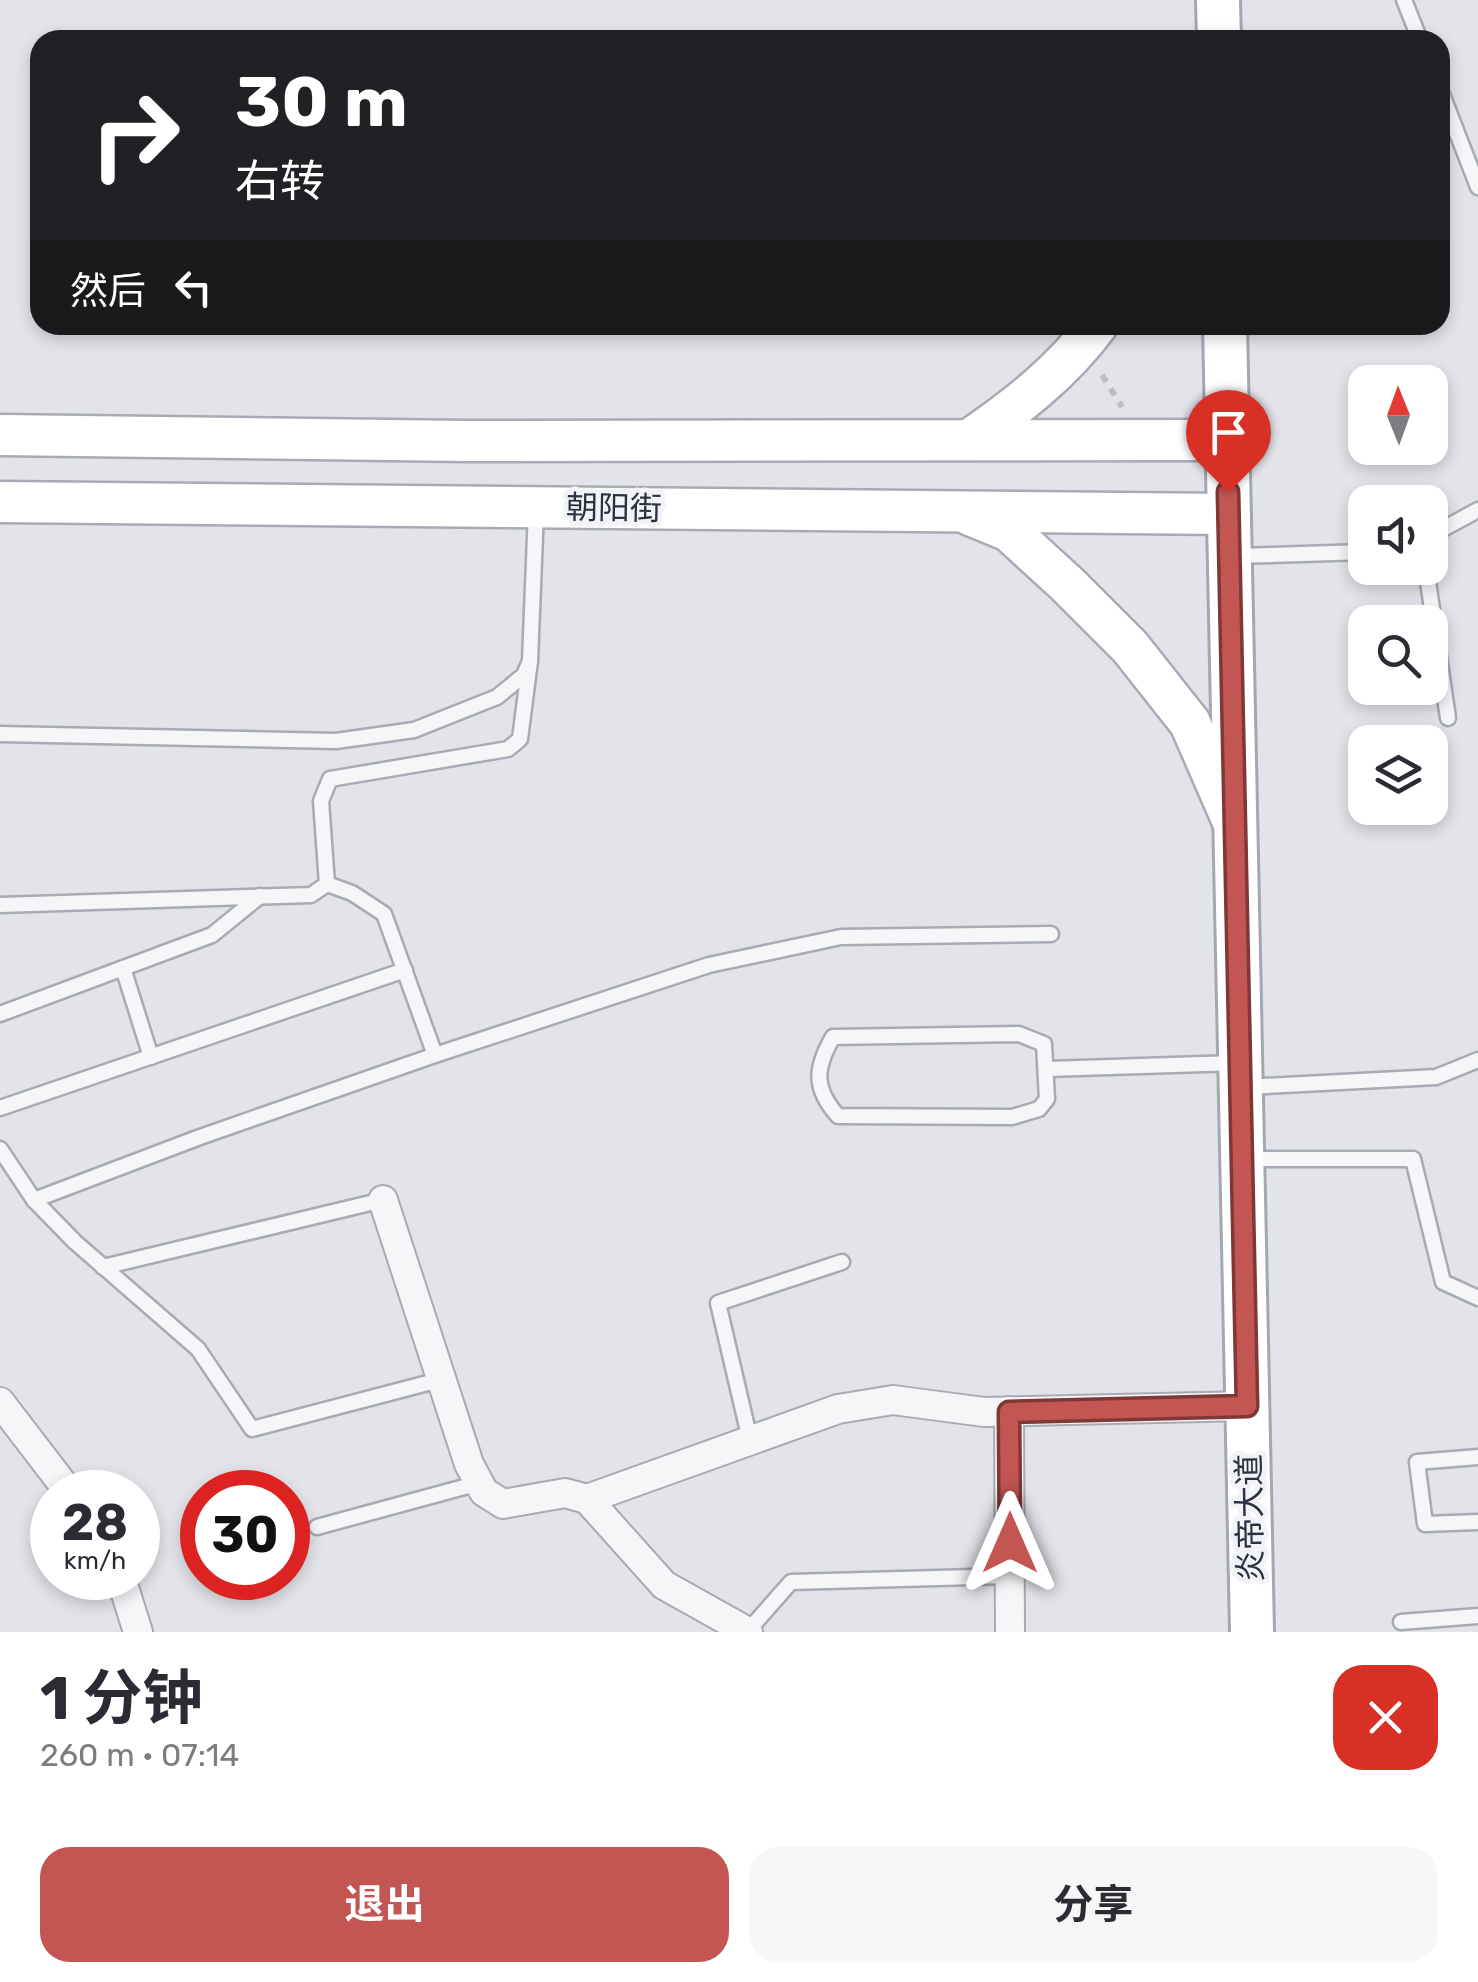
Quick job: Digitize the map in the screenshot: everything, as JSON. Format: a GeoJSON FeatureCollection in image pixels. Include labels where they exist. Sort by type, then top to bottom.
{"type":"FeatureCollection","features":[{"type":"Feature","properties":{"kind":"main road"},"geometry":{"type":"LineString","coordinates":[[1218,0],[1219,30]]}},
{"type":"Feature","properties":{"kind":"main road","name":"炎帝大道"},"geometry":{"type":"LineString","coordinates":[[1225,335],[1252,1632]]}},
{"type":"Feature","properties":{"kind":"street"},"geometry":{"type":"LineString","coordinates":[[969,440],[1023,403],[1090,335]]}},
{"type":"Feature","properties":{"kind":"street","name":"朝阳街"},"geometry":{"type":"LineString","coordinates":[[0,435],[466,441],[1227,440]]}},
{"type":"Feature","properties":{"kind":"street","name":"朝阳街"},"geometry":{"type":"LineString","coordinates":[[0,502],[1228,514]]}},
{"type":"Feature","properties":{"kind":"street"},"geometry":{"type":"LineString","coordinates":[[961,511],[1009,532],[1130,647],[1190,723],[1235,827]]}},
{"type":"Feature","properties":{"kind":"street"},"geometry":{"type":"LineString","coordinates":[[383,1200],[469,1464],[484,1492],[503,1504],[565,1494],[587,1498],[838,1410],[893,1400],[984,1412],[1247,1406]]}},
{"type":"Feature","properties":{"kind":"street"},"geometry":{"type":"LineString","coordinates":[[0,1402],[52,1470]]}},
{"type":"Feature","properties":{"kind":"street"},"geometry":{"type":"LineString","coordinates":[[1009,1412],[1010,1632]]}},
{"type":"Feature","properties":{"kind":"street"},"geometry":{"type":"LineString","coordinates":[[587,1498],[664,1585],[745,1632]]}},
{"type":"Feature","properties":{"kind":"street"},"geometry":{"type":"LineString","coordinates":[[128,1600],[138,1632]]}},
{"type":"Feature","properties":{"kind":"lane"},"geometry":{"type":"LineString","coordinates":[[1404,0],[1416,30]]}},
{"type":"Feature","properties":{"kind":"lane"},"geometry":{"type":"LineString","coordinates":[[1450,115],[1478,187]]}},
{"type":"Feature","properties":{"kind":"lane"},"geometry":{"type":"LineString","coordinates":[[326,884],[321,801],[330,779],[508,750],[520,739],[530,660],[536,507]]}},
{"type":"Feature","properties":{"kind":"lane"},"geometry":{"type":"LineString","coordinates":[[1448,526],[1478,510]]}},
{"type":"Feature","properties":{"kind":"lane"},"geometry":{"type":"LineString","coordinates":[[1230,556],[1348,553]]}},
{"type":"Feature","properties":{"kind":"lane"},"geometry":{"type":"LineString","coordinates":[[1428,585],[1448,718]]}},
{"type":"Feature","properties":{"kind":"lane"},"geometry":{"type":"LineString","coordinates":[[0,734],[336,741],[414,730],[497,697],[524,675],[530,660]]}},
{"type":"Feature","properties":{"kind":"lane"},"geometry":{"type":"LineString","coordinates":[[0,905],[311,895],[326,884]]}},
{"type":"Feature","properties":{"kind":"lane"},"geometry":{"type":"LineString","coordinates":[[326,884],[352,893],[384,914],[435,1054]]}},
{"type":"Feature","properties":{"kind":"lane"},"geometry":{"type":"LineString","coordinates":[[0,1014],[212,935],[260,896]]}},
{"type":"Feature","properties":{"kind":"lane"},"geometry":{"type":"LineString","coordinates":[[34,1200],[435,1054],[709,965],[840,937],[1051,934]]}},
{"type":"Feature","properties":{"kind":"lane"},"geometry":{"type":"LineString","coordinates":[[124,968],[151,1057]]}},
{"type":"Feature","properties":{"kind":"lane"},"geometry":{"type":"LineString","coordinates":[[0,1108],[404,970]]}},
{"type":"Feature","properties":{"kind":"lane"},"geometry":{"type":"LineString","coordinates":[[1019,1034],[1044,1044],[1046,1069],[1047,1099],[1039,1109],[1012,1117],[838,1116],[823,1099],[818,1062],[833,1037],[1019,1034]]}},
{"type":"Feature","properties":{"kind":"lane"},"geometry":{"type":"LineString","coordinates":[[1046,1069],[1436,1078],[1478,1060]]}},
{"type":"Feature","properties":{"kind":"lane"},"geometry":{"type":"LineString","coordinates":[[0,1149],[34,1200],[103,1267],[198,1349],[252,1428],[444,1379]]}},
{"type":"Feature","properties":{"kind":"lane"},"geometry":{"type":"LineString","coordinates":[[1242,1160],[1413,1159],[1443,1282],[1478,1298]]}},
{"type":"Feature","properties":{"kind":"lane"},"geometry":{"type":"LineString","coordinates":[[103,1267],[383,1200]]}},
{"type":"Feature","properties":{"kind":"lane"},"geometry":{"type":"LineString","coordinates":[[750,1440],[718,1302],[842,1262]]}},
{"type":"Feature","properties":{"kind":"lane"},"geometry":{"type":"LineString","coordinates":[[1478,1457],[1416,1462],[1424,1524],[1478,1522]]}},
{"type":"Feature","properties":{"kind":"lane"},"geometry":{"type":"LineString","coordinates":[[317,1527],[479,1483]]}},
{"type":"Feature","properties":{"kind":"lane"},"geometry":{"type":"LineString","coordinates":[[745,1632],[791,1582],[1010,1576]]}},
{"type":"Feature","properties":{"kind":"lane"},"geometry":{"type":"LineString","coordinates":[[1402,1622],[1478,1616]]}},
{"type":"Feature","properties":{"kind":"path"},"geometry":{"type":"LineString","coordinates":[[1090,335],[1143,440]]}},
{"type":"Feature","properties":{"kind":"route"},"geometry":{"type":"LineString","coordinates":[[1010,1543],[1009,1412],[1247,1406],[1228,492]]}}]}
